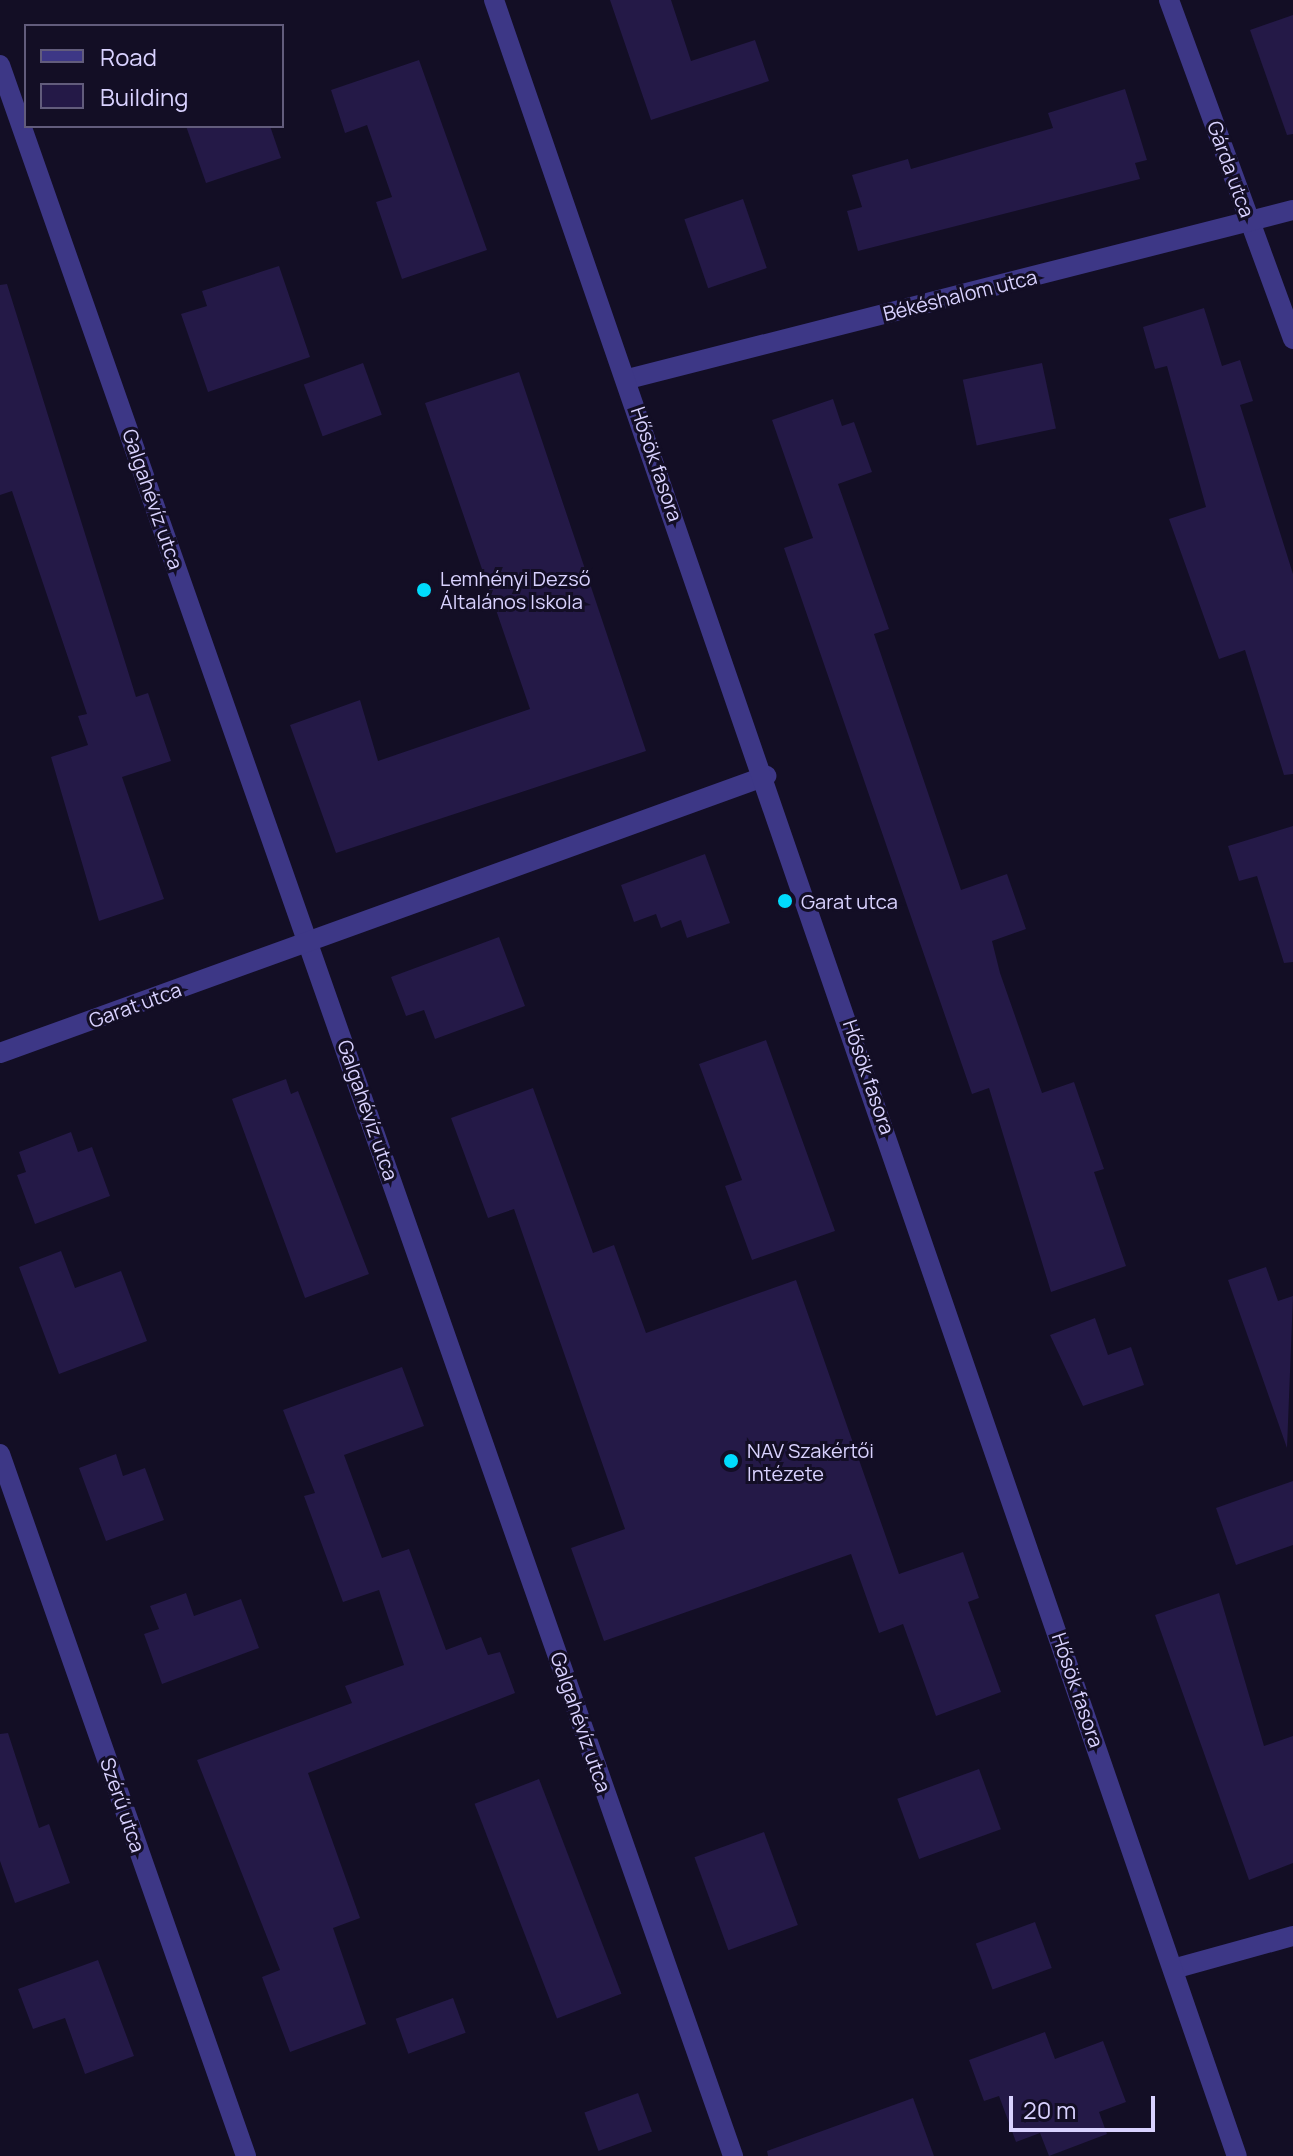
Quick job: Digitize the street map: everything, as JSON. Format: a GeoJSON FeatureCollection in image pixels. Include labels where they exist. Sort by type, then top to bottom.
{"type":"FeatureCollection","features":[{"type":"Feature","properties":{"kind":"street","name":"Hősök fasora"},"geometry":{"type":"LineString","coordinates":[[494,0],[766,776],[1237,2156]]}},
{"type":"Feature","properties":{"kind":"street","name":"Gárda utca"},"geometry":{"type":"LineString","coordinates":[[1169,0],[1293,339]]}},
{"type":"Feature","properties":{"kind":"street","name":"Galgahévíz utca"},"geometry":{"type":"LineString","coordinates":[[0,65],[310,942],[733,2156]]}},
{"type":"Feature","properties":{"kind":"street","name":"Békéshalom utca"},"geometry":{"type":"LineString","coordinates":[[628,379],[1293,210]]}},
{"type":"Feature","properties":{"kind":"street","name":"Garat utca"},"geometry":{"type":"LineString","coordinates":[[0,1053],[766,776]]}},
{"type":"Feature","properties":{"kind":"street","name":"Szérű utca"},"geometry":{"type":"LineString","coordinates":[[0,1454],[246,2156]]}},
{"type":"Feature","properties":{"kind":"street"},"geometry":{"type":"LineString","coordinates":[[1173,1969],[1293,1936]]}},
{"type":"Feature","properties":{"kind":"building"},"geometry":{"type":"Polygon","coordinates":[[[610,0],[671,0],[691,61],[755,40],[769,81],[651,120],[610,0]]]}},
{"type":"Feature","properties":{"kind":"building"},"geometry":{"type":"Polygon","coordinates":[[[1293,15],[1293,134],[1287,135],[1250,30],[1293,15]]]}},
{"type":"Feature","properties":{"kind":"building"},"geometry":{"type":"Polygon","coordinates":[[[419,60],[487,250],[402,279],[376,202],[392,197],[367,125],[345,133],[331,90],[419,60]]]}},
{"type":"Feature","properties":{"kind":"building"},"geometry":{"type":"Polygon","coordinates":[[[1125,89],[1147,160],[1135,163],[1140,179],[858,251],[847,211],[862,207],[852,175],[908,159],[911,169],[1053,128],[1048,113],[1125,89]]]}},
{"type":"Feature","properties":{"kind":"building"},"geometry":{"type":"Polygon","coordinates":[[[187,128],[271,128],[281,158],[206,183],[187,128]]]}},
{"type":"Feature","properties":{"kind":"building"},"geometry":{"type":"Polygon","coordinates":[[[743,199],[767,268],[708,288],[684,219],[743,199]]]}},
{"type":"Feature","properties":{"kind":"building"},"geometry":{"type":"Polygon","coordinates":[[[279,266],[310,357],[208,392],[181,314],[207,306],[202,291],[279,266]]]}},
{"type":"Feature","properties":{"kind":"building"},"geometry":{"type":"Polygon","coordinates":[[[7,284],[136,697],[148,693],[171,761],[122,777],[164,899],[99,921],[51,757],[88,745],[78,716],[87,714],[12,491],[0,495],[0,285],[7,284]]]}},
{"type":"Feature","properties":{"kind":"building"},"geometry":{"type":"Polygon","coordinates":[[[1204,308],[1222,366],[1240,360],[1253,401],[1240,405],[1293,574],[1293,774],[1284,775],[1245,650],[1219,659],[1169,519],[1206,507],[1167,366],[1155,369],[1143,327],[1204,308]]]}},
{"type":"Feature","properties":{"kind":"building"},"geometry":{"type":"Polygon","coordinates":[[[363,363],[382,415],[323,436],[304,385],[363,363]]]}},
{"type":"Feature","properties":{"kind":"building"},"geometry":{"type":"Polygon","coordinates":[[[1042,363],[1056,429],[977,445],[963,380],[1042,363]]]}},
{"type":"Feature","properties":{"kind":"building","name":"Lemhényi Dezső Általános Iskola"},"geometry":{"type":"Polygon","coordinates":[[[519,372],[646,751],[336,853],[290,725],[360,700],[378,761],[530,709],[425,403],[519,372]]]}},
{"type":"Feature","properties":{"kind":"building"},"geometry":{"type":"Polygon","coordinates":[[[833,399],[842,426],[854,422],[872,472],[838,484],[889,629],[874,634],[961,890],[1007,874],[1026,929],[992,941],[1000,973],[1042,1093],[1074,1082],[1104,1169],[1094,1172],[1126,1266],[1051,1292],[989,1088],[972,1094],[784,548],[813,538],[772,420],[833,399]]]}},
{"type":"Feature","properties":{"kind":"building"},"geometry":{"type":"Polygon","coordinates":[[[1293,826],[1293,962],[1284,963],[1257,876],[1239,881],[1228,846],[1293,826]]]}},
{"type":"Feature","properties":{"kind":"building"},"geometry":{"type":"Polygon","coordinates":[[[705,854],[730,923],[687,938],[681,920],[661,928],[656,914],[634,922],[621,885],[705,854]]]}},
{"type":"Feature","properties":{"kind":"building"},"geometry":{"type":"Polygon","coordinates":[[[499,937],[525,1006],[435,1039],[424,1010],[406,1016],[391,977],[499,937]]]}},
{"type":"Feature","properties":{"kind":"building"},"geometry":{"type":"Polygon","coordinates":[[[766,1040],[835,1231],[752,1260],[725,1186],[742,1180],[699,1064],[766,1040]]]}},
{"type":"Feature","properties":{"kind":"building"},"geometry":{"type":"Polygon","coordinates":[[[286,1079],[291,1094],[298,1091],[369,1274],[305,1298],[232,1099],[286,1079]]]}},
{"type":"Feature","properties":{"kind":"building","name":"NAV Szakértői Intézete"},"geometry":{"type":"Polygon","coordinates":[[[533,1088],[593,1253],[614,1245],[646,1333],[796,1280],[899,1574],[963,1552],[979,1598],[968,1602],[1001,1692],[936,1716],[903,1624],[879,1633],[851,1554],[604,1641],[571,1548],[625,1529],[514,1209],[488,1218],[451,1118],[533,1088]]]}},
{"type":"Feature","properties":{"kind":"building"},"geometry":{"type":"Polygon","coordinates":[[[71,1132],[78,1152],[92,1147],[110,1196],[35,1224],[17,1175],[26,1172],[19,1152],[71,1132]]]}},
{"type":"Feature","properties":{"kind":"building"},"geometry":{"type":"Polygon","coordinates":[[[61,1251],[75,1288],[121,1271],[147,1341],[59,1374],[19,1267],[61,1251]]]}},
{"type":"Feature","properties":{"kind":"building"},"geometry":{"type":"Polygon","coordinates":[[[1266,1267],[1278,1301],[1293,1296],[1287,1448],[1228,1280],[1266,1267]]]}},
{"type":"Feature","properties":{"kind":"building"},"geometry":{"type":"Polygon","coordinates":[[[1095,1318],[1108,1355],[1131,1347],[1144,1385],[1083,1406],[1050,1335],[1095,1318]]]}},
{"type":"Feature","properties":{"kind":"building"},"geometry":{"type":"Polygon","coordinates":[[[402,1367],[424,1426],[344,1455],[382,1558],[409,1549],[446,1650],[481,1637],[488,1655],[500,1652],[515,1693],[308,1773],[360,1918],[333,1928],[366,2024],[290,2052],[262,1977],[280,1970],[197,1760],[352,1703],[345,1686],[404,1665],[379,1590],[343,1602],[304,1496],[315,1493],[283,1410],[402,1367]]]}},
{"type":"Feature","properties":{"kind":"building"},"geometry":{"type":"Polygon","coordinates":[[[116,1454],[123,1476],[145,1468],[164,1520],[106,1541],[79,1468],[116,1454]]]}},
{"type":"Feature","properties":{"kind":"building"},"geometry":{"type":"Polygon","coordinates":[[[1293,1481],[1293,1545],[1236,1565],[1216,1508],[1293,1481]]]}},
{"type":"Feature","properties":{"kind":"building"},"geometry":{"type":"Polygon","coordinates":[[[186,1593],[194,1616],[241,1599],[259,1648],[162,1684],[144,1634],[159,1629],[150,1606],[186,1593]]]}},
{"type":"Feature","properties":{"kind":"building"},"geometry":{"type":"Polygon","coordinates":[[[1219,1593],[1264,1746],[1293,1736],[1293,1863],[1249,1880],[1155,1615],[1219,1593]]]}},
{"type":"Feature","properties":{"kind":"building"},"geometry":{"type":"Polygon","coordinates":[[[8,1733],[39,1828],[49,1824],[70,1883],[15,1903],[0,1861],[0,1734],[8,1733]]]}},
{"type":"Feature","properties":{"kind":"building"},"geometry":{"type":"Polygon","coordinates":[[[979,1769],[1001,1829],[919,1859],[897,1799],[979,1769]]]}},
{"type":"Feature","properties":{"kind":"building"},"geometry":{"type":"Polygon","coordinates":[[[539,1779],[621,1994],[557,2018],[475,1804],[539,1779]]]}},
{"type":"Feature","properties":{"kind":"building"},"geometry":{"type":"Polygon","coordinates":[[[764,1832],[798,1925],[728,1950],[694,1857],[764,1832]]]}},
{"type":"Feature","properties":{"kind":"building"},"geometry":{"type":"Polygon","coordinates":[[[1035,1922],[1052,1968],[993,1990],[976,1944],[1035,1922]]]}},
{"type":"Feature","properties":{"kind":"building"},"geometry":{"type":"Polygon","coordinates":[[[98,1960],[134,2056],[85,2074],[65,2018],[33,2029],[18,1989],[98,1960]]]}},
{"type":"Feature","properties":{"kind":"building"},"geometry":{"type":"Polygon","coordinates":[[[453,1998],[466,2033],[408,2054],[396,2019],[453,1998]]]}},
{"type":"Feature","properties":{"kind":"building"},"geometry":{"type":"Polygon","coordinates":[[[1045,2032],[1055,2059],[1103,2041],[1126,2102],[1099,2112],[1107,2134],[1049,2156],[1040,2133],[1016,2142],[999,2096],[984,2101],[969,2060],[1045,2032]]]}},
{"type":"Feature","properties":{"kind":"building"},"geometry":{"type":"Polygon","coordinates":[[[638,2093],[652,2132],[598,2151],[584,2112],[638,2093]]]}},
{"type":"Feature","properties":{"kind":"building"},"geometry":{"type":"Polygon","coordinates":[[[913,2098],[934,2156],[768,2156],[767,2151],[913,2098]]]}},
{"type":"Feature","properties":{"kind":"place","name":"Lemhényi Dezső Általános Iskola"},"geometry":{"type":"Point","coordinates":[424,590]}},
{"type":"Feature","properties":{"kind":"place","name":"Garat utca"},"geometry":{"type":"Point","coordinates":[785,901]}},
{"type":"Feature","properties":{"kind":"place","name":"NAV Szakértői Intézete"},"geometry":{"type":"Point","coordinates":[731,1461]}}]}
